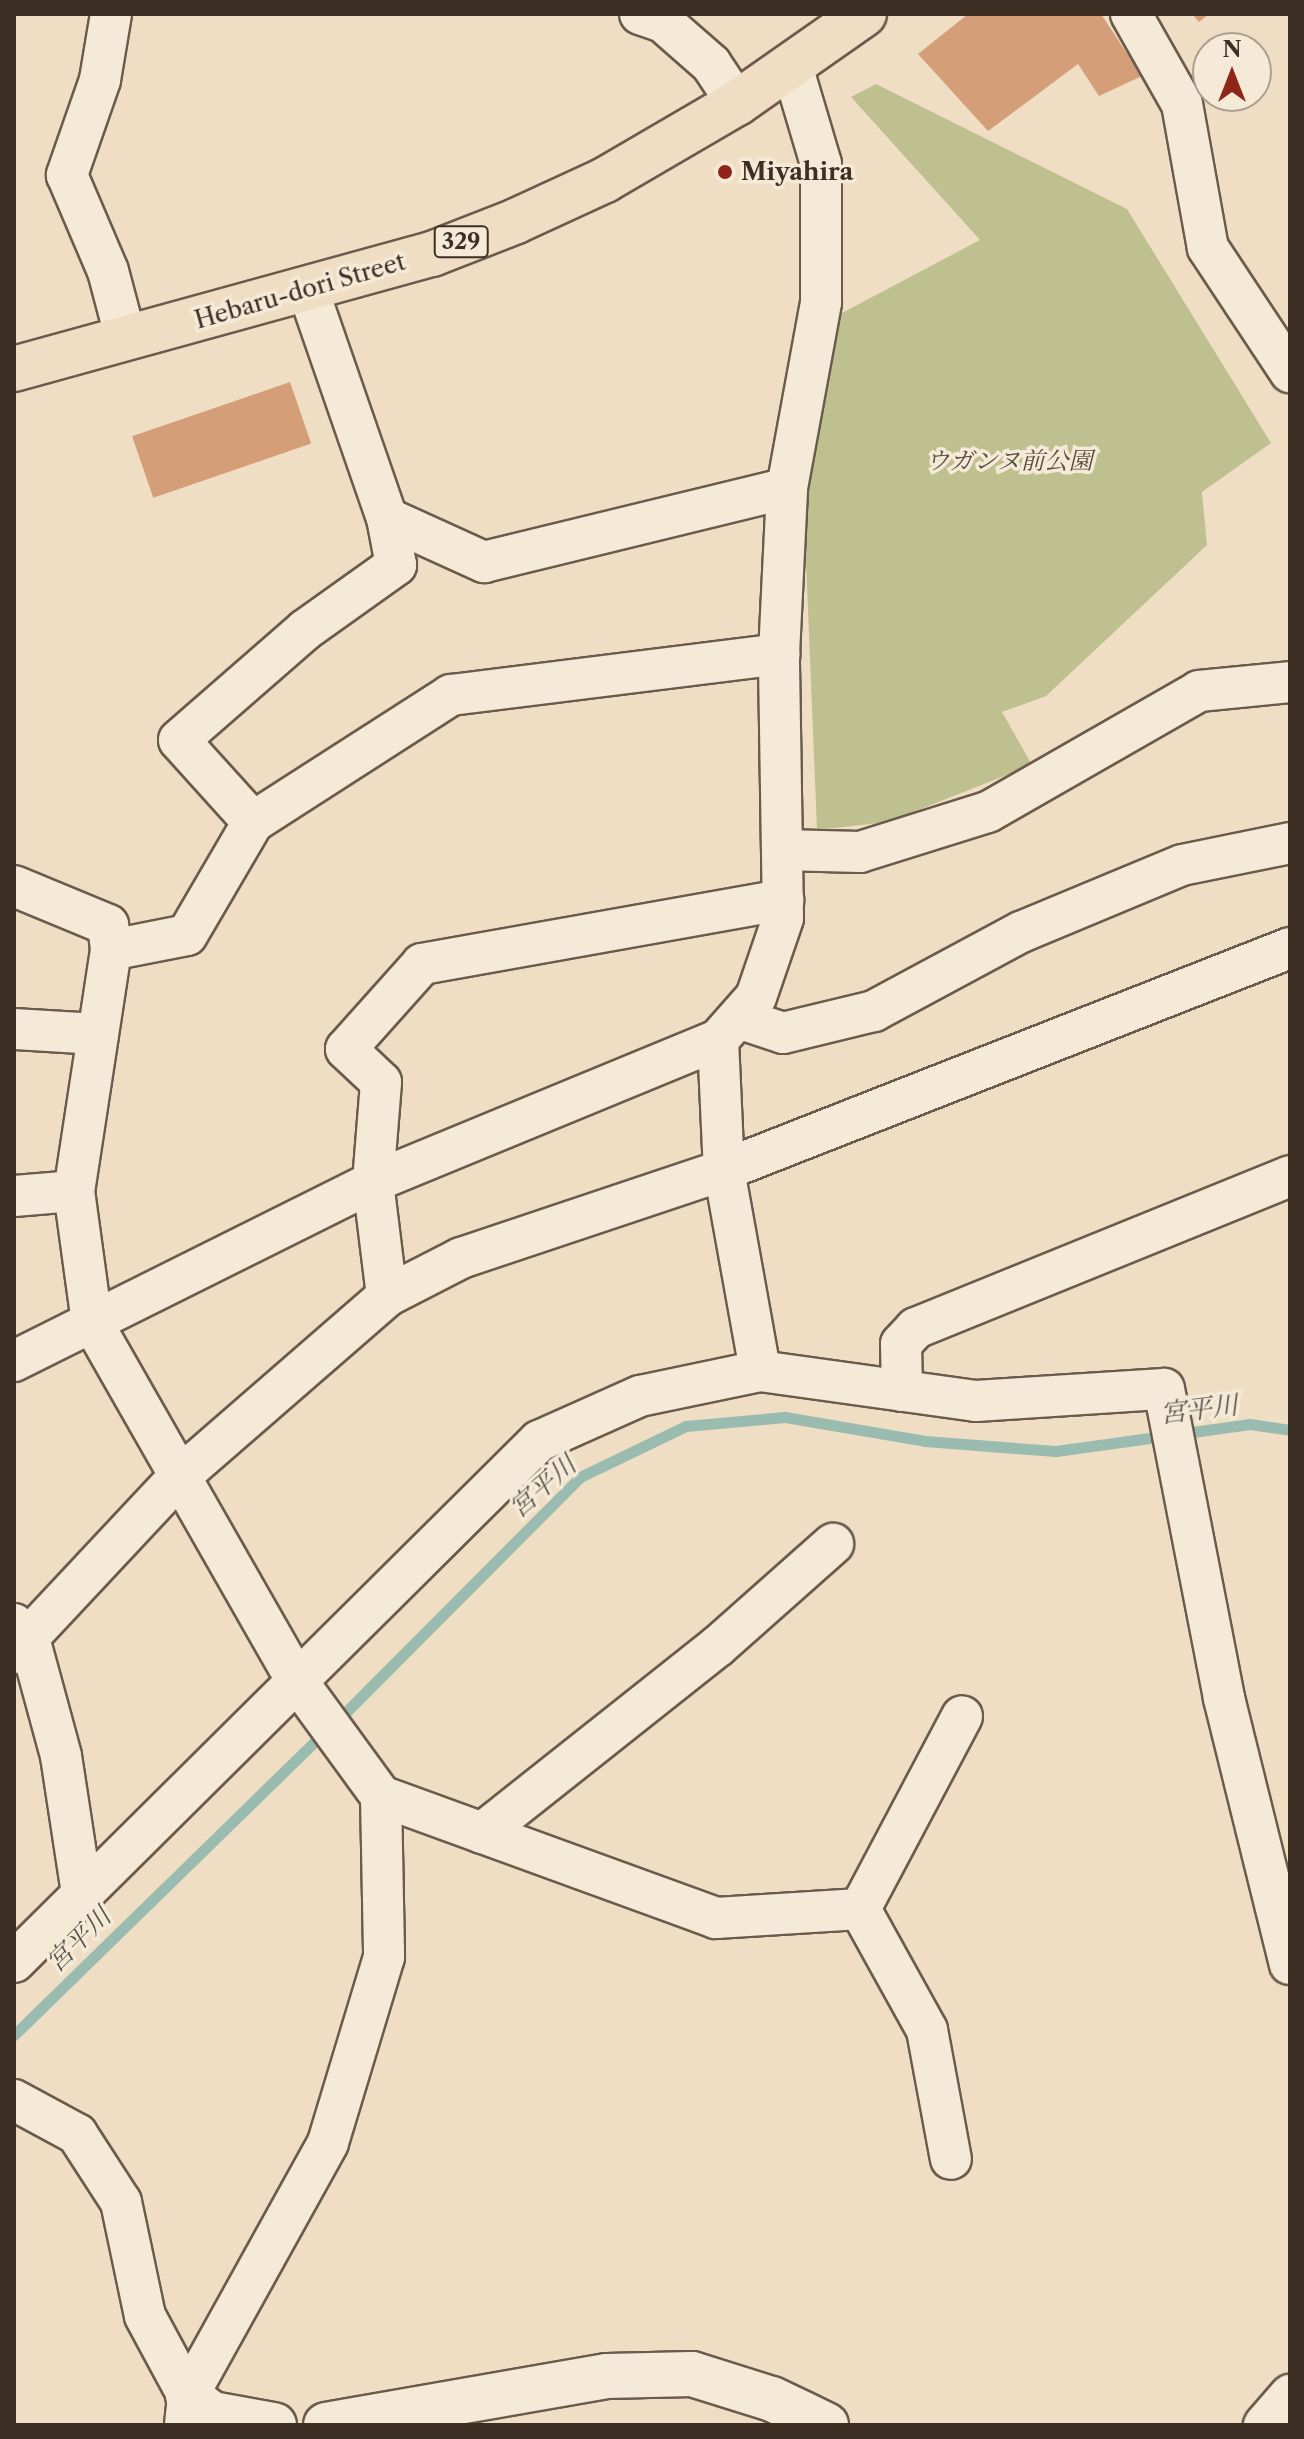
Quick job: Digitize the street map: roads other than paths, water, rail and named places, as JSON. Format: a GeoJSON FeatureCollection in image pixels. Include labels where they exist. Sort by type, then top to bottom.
{"type":"FeatureCollection","features":[{"type":"Feature","properties":{"kind":"highway","name":"Hebaru-dori Street"},"geometry":{"type":"LineString","coordinates":[[14,369],[308,290],[516,221],[605,180],[737,103],[864,14]]}},
{"type":"Feature","properties":{"kind":"street"},"geometry":{"type":"LineString","coordinates":[[111,14],[100,80],[67,175],[108,271],[126,339]]}},
{"type":"Feature","properties":{"kind":"street"},"geometry":{"type":"LineString","coordinates":[[640,14],[663,22],[711,64],[737,103]]}},
{"type":"Feature","properties":{"kind":"street"},"geometry":{"type":"LineString","coordinates":[[1131,14],[1182,104],[1208,248],[1290,372]]}},
{"type":"Feature","properties":{"kind":"street"},"geometry":{"type":"LineString","coordinates":[[14,1361],[373,1182],[728,1029],[756,997],[783,900],[779,654],[787,488],[821,302],[821,164],[792,66]]}},
{"type":"Feature","properties":{"kind":"street"},"geometry":{"type":"LineString","coordinates":[[253,822],[179,740],[305,630],[396,565],[387,518],[308,290]]}},
{"type":"Feature","properties":{"kind":"street"},"geometry":{"type":"LineString","coordinates":[[387,518],[484,562],[787,488]]}},
{"type":"Feature","properties":{"kind":"street"},"geometry":{"type":"LineString","coordinates":[[111,950],[187,935],[253,822],[451,695],[779,654]]}},
{"type":"Feature","properties":{"kind":"street"},"geometry":{"type":"LineString","coordinates":[[782,850],[860,852],[988,812],[1199,691],[1290,682]]}},
{"type":"Feature","properties":{"kind":"street"},"geometry":{"type":"LineString","coordinates":[[728,1029],[783,1033],[874,1011],[1021,932],[1182,865],[1290,843]]}},
{"type":"Feature","properties":{"kind":"street"},"geometry":{"type":"LineString","coordinates":[[14,886],[108,925],[111,950],[74,1191],[92,1322],[178,1478],[306,1694],[381,1796],[716,1918],[860,1909]]}},
{"type":"Feature","properties":{"kind":"street"},"geometry":{"type":"LineString","coordinates":[[387,1296],[373,1182],[381,1082],[346,1049],[422,964],[783,900]]}},
{"type":"Feature","properties":{"kind":"street"},"geometry":{"type":"LineString","coordinates":[[82,1894],[61,1756],[19,1638],[178,1478],[387,1296],[461,1258],[724,1170],[1290,948]]}},
{"type":"Feature","properties":{"kind":"street"},"geometry":{"type":"LineString","coordinates":[[14,1029],[98,1034]]}},
{"type":"Feature","properties":{"kind":"street"},"geometry":{"type":"LineString","coordinates":[[728,1029],[724,1170],[760,1371]]}},
{"type":"Feature","properties":{"kind":"street"},"geometry":{"type":"LineString","coordinates":[[902,1391],[901,1344],[916,1328],[1290,1176]]}},
{"type":"Feature","properties":{"kind":"street"},"geometry":{"type":"LineString","coordinates":[[14,1196],[74,1191]]}},
{"type":"Feature","properties":{"kind":"street"},"geometry":{"type":"LineString","coordinates":[[14,1962],[82,1894],[306,1694],[539,1441],[640,1396],[760,1371],[976,1401],[1164,1389],[1224,1698],[1290,1964]]}},
{"type":"Feature","properties":{"kind":"street"},"geometry":{"type":"LineString","coordinates":[[482,1833],[718,1646],[833,1544]]}},
{"type":"Feature","properties":{"kind":"street"},"geometry":{"type":"LineString","coordinates":[[860,1909],[962,1716]]}},
{"type":"Feature","properties":{"kind":"street"},"geometry":{"type":"LineString","coordinates":[[187,2411],[328,2143],[384,1957],[381,1796]]}},
{"type":"Feature","properties":{"kind":"street"},"geometry":{"type":"LineString","coordinates":[[860,1909],[927,2030],[951,2159]]}},
{"type":"Feature","properties":{"kind":"street"},"geometry":{"type":"LineString","coordinates":[[14,2100],[77,2134],[121,2202],[145,2316],[187,2411]]}},
{"type":"Feature","properties":{"kind":"street"},"geometry":{"type":"LineString","coordinates":[[326,2425],[607,2376],[692,2374],[772,2399],[826,2425]]}},
{"type":"Feature","properties":{"kind":"street"},"geometry":{"type":"LineString","coordinates":[[1264,2425],[1290,2395]]}},
{"type":"Feature","properties":{"kind":"street"},"geometry":{"type":"LineString","coordinates":[[187,2411],[274,2425]]}},
{"type":"Feature","properties":{"kind":"waterway","name":"宮平川"},"geometry":{"type":"LineString","coordinates":[[337,1721],[580,1477],[686,1426],[785,1417],[925,1441],[1056,1451],[1250,1424],[1290,1430]]}},
{"type":"Feature","properties":{"kind":"waterway","name":"宮平川"},"geometry":{"type":"LineString","coordinates":[[14,2035],[324,1733]]}},
{"type":"Feature","properties":{"kind":"place","name":"Miyahira"},"geometry":{"type":"Point","coordinates":[725,172]}},
{"type":"Feature","properties":{"kind":"park label","name":"ウガンヌ前公園"},"geometry":{"type":"Point","coordinates":[1009,461]}}]}
